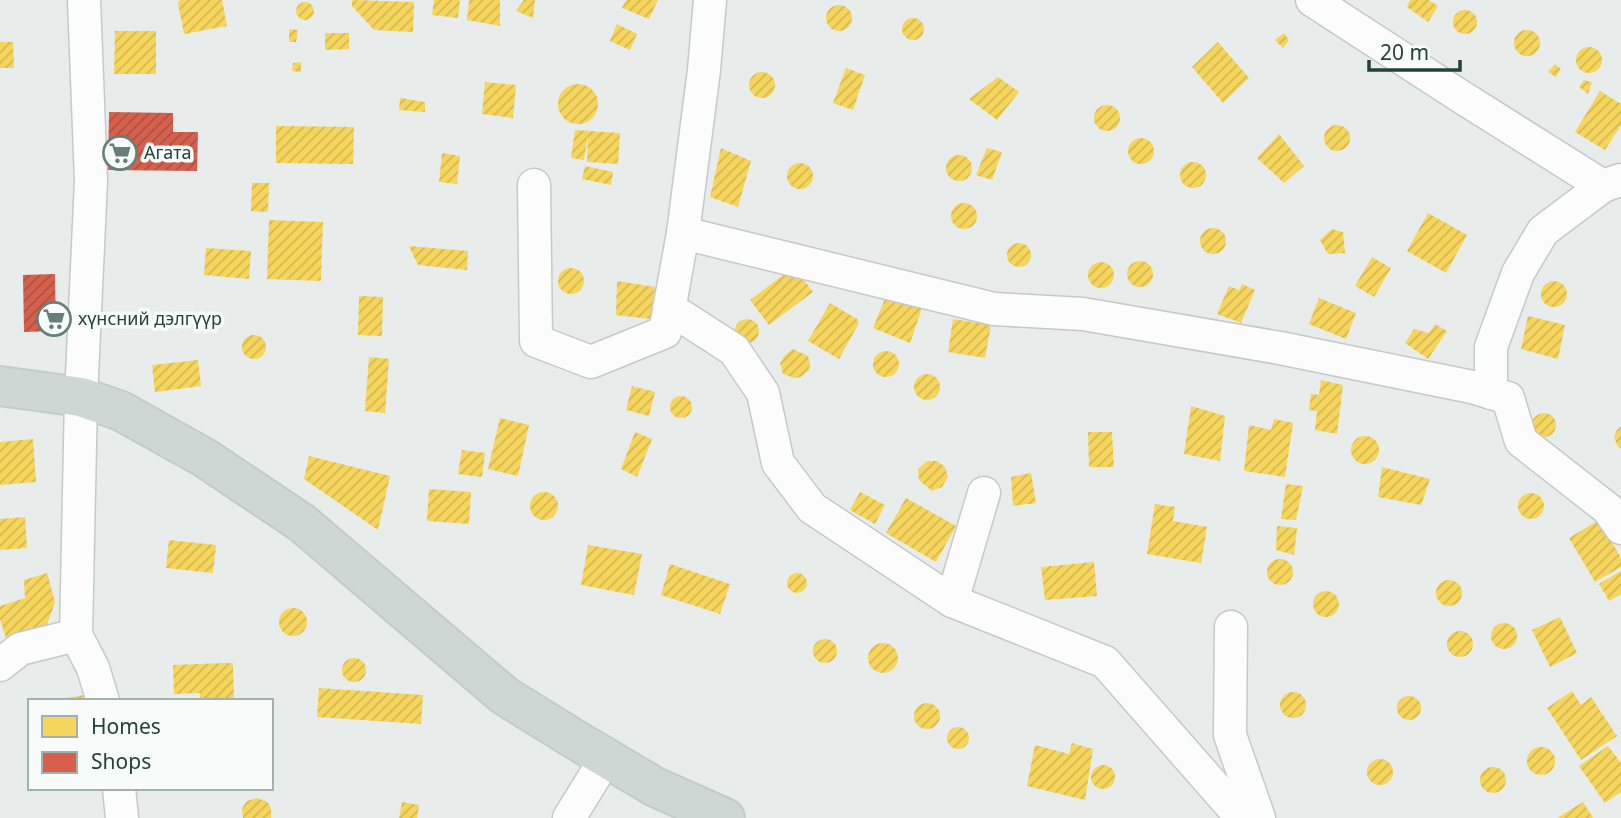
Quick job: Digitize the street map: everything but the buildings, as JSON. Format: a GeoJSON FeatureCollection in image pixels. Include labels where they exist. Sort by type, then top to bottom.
{"type":"FeatureCollection","features":[{"type":"Feature","properties":{"kind":"main road"},"geometry":{"type":"LineString","coordinates":[[0,386],[81,397],[121,411],[205,458],[302,523],[505,695],[655,787],[725,818]]}},
{"type":"Feature","properties":{"kind":"street"},"geometry":{"type":"LineString","coordinates":[[84,0],[91,181],[81,397],[76,635],[93,668],[102,699]]}},
{"type":"Feature","properties":{"kind":"street"},"geometry":{"type":"LineString","coordinates":[[534,185],[536,341],[591,362],[664,332],[683,233],[710,0]]}},
{"type":"Feature","properties":{"kind":"street"},"geometry":{"type":"LineString","coordinates":[[1312,0],[1460,96],[1612,183],[1543,231],[1518,273],[1491,347],[1491,393]]}},
{"type":"Feature","properties":{"kind":"street"},"geometry":{"type":"LineString","coordinates":[[683,233],[994,309],[1097,316],[1280,348],[1460,384],[1508,398],[1521,441],[1608,509],[1621,528]]}},
{"type":"Feature","properties":{"kind":"street"},"geometry":{"type":"LineString","coordinates":[[669,308],[734,350],[763,393],[778,463],[813,508],[952,601],[1105,662],[1242,818]]}},
{"type":"Feature","properties":{"kind":"street"},"geometry":{"type":"LineString","coordinates":[[952,601],[984,493]]}},
{"type":"Feature","properties":{"kind":"street"},"geometry":{"type":"LineString","coordinates":[[1231,627],[1230,735],[1259,818]]}},
{"type":"Feature","properties":{"kind":"street"},"geometry":{"type":"LineString","coordinates":[[0,665],[20,649],[76,635]]}},
{"type":"Feature","properties":{"kind":"street"},"geometry":{"type":"LineString","coordinates":[[569,818],[606,758]]}},
{"type":"Feature","properties":{"kind":"street"},"geometry":{"type":"LineString","coordinates":[[120,790],[122,818]]}},
{"type":"Feature","properties":{"kind":"place","name":"Агата"},"geometry":{"type":"Point","coordinates":[120,153]}},
{"type":"Feature","properties":{"kind":"place","name":"хүнсний дэлгүүр"},"geometry":{"type":"Point","coordinates":[54,319]}}]}
